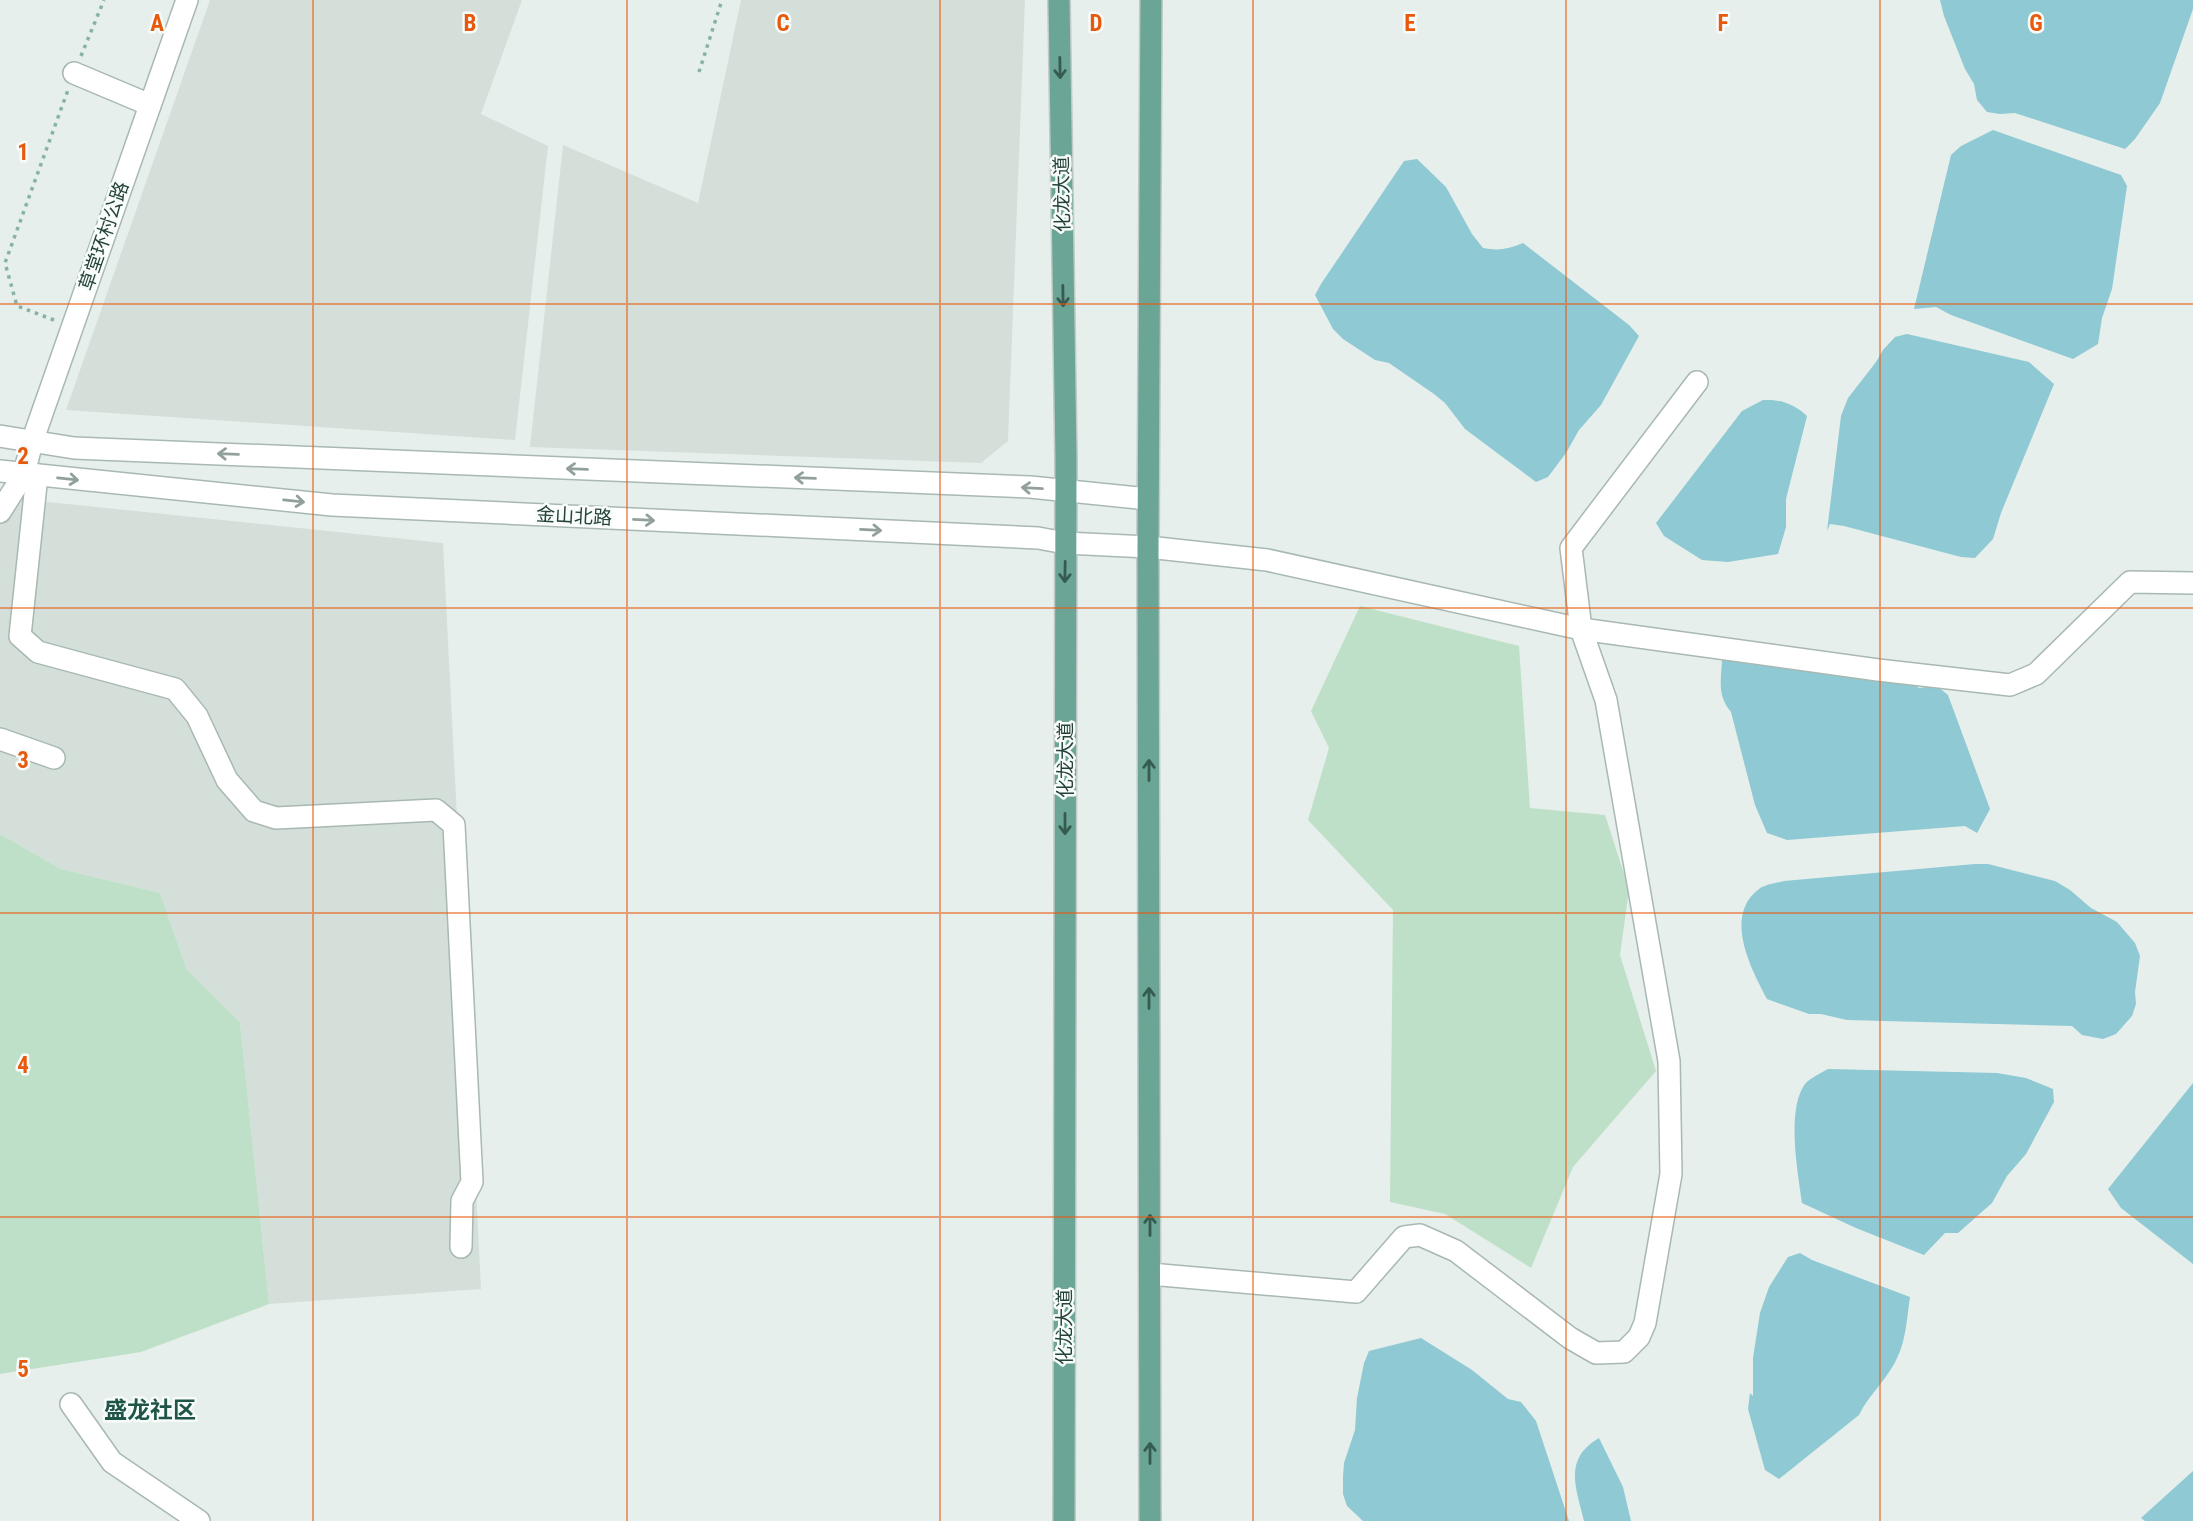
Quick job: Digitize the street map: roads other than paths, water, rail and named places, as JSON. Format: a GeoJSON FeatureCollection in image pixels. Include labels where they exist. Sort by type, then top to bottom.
{"type":"FeatureCollection","features":[{"type":"Feature","properties":{"kind":"main road","name":"化龙大道"},"geometry":{"type":"LineString","coordinates":[[1059,0],[1065,489],[1064,1521]]}},
{"type":"Feature","properties":{"kind":"main road"},"geometry":{"type":"LineString","coordinates":[[1150,1521],[1148,547],[1151,0]]}},
{"type":"Feature","properties":{"kind":"street","name":"草堂环村公路"},"geometry":{"type":"LineString","coordinates":[[30,474],[32,442],[187,0]]}},
{"type":"Feature","properties":{"kind":"street"},"geometry":{"type":"LineString","coordinates":[[74,73],[150,105]]}},
{"type":"Feature","properties":{"kind":"street"},"geometry":{"type":"LineString","coordinates":[[1150,1274],[1356,1292],[1404,1237],[1420,1235],[1455,1251],[1570,1338],[1596,1353],[1624,1352],[1639,1337],[1645,1323],[1671,1174],[1669,1061],[1606,700],[1581,629],[1571,548],[1697,382]]}},
{"type":"Feature","properties":{"kind":"street"},"geometry":{"type":"LineString","coordinates":[[0,436],[88,448],[1065,489],[1149,499]]}},
{"type":"Feature","properties":{"kind":"street","name":"金山北路"},"geometry":{"type":"LineString","coordinates":[[0,471],[332,505],[1038,538],[1065,543],[1148,547],[1267,560],[1581,629],[1878,670],[2010,685],[2036,674],[2130,582],[2193,583]]}},
{"type":"Feature","properties":{"kind":"street"},"geometry":{"type":"LineString","coordinates":[[0,512],[30,474]]}},
{"type":"Feature","properties":{"kind":"street"},"geometry":{"type":"LineString","coordinates":[[30,474],[20,636],[37,652],[175,689],[197,716],[227,780],[254,811],[276,818],[436,810],[454,825],[472,1182],[462,1200],[461,1247]]}},
{"type":"Feature","properties":{"kind":"street"},"geometry":{"type":"LineString","coordinates":[[0,739],[54,758]]}},
{"type":"Feature","properties":{"kind":"street"},"geometry":{"type":"LineString","coordinates":[[71,1404],[112,1462],[199,1521]]}},
{"type":"Feature","properties":{"kind":"water"},"geometry":{"type":"Polygon","coordinates":[[[1940,0],[2193,0],[2193,9],[2160,103],[2125,149],[2015,113],[1987,112],[1977,100],[1974,84],[1965,69],[1940,0]]]}},
{"type":"Feature","properties":{"kind":"water"},"geometry":{"type":"Polygon","coordinates":[[[1993,130],[2121,175],[2127,186],[2112,289],[2102,318],[2098,344],[2073,359],[1951,315],[1936,307],[1914,309],[1951,155],[1961,146],[1993,130]]]}},
{"type":"Feature","properties":{"kind":"water"},"geometry":{"type":"Polygon","coordinates":[[[1417,159],[1446,187],[1472,234],[1483,248],[1503,249],[1523,243],[1629,325],[1639,336],[1601,405],[1579,430],[1548,477],[1536,482],[1465,429],[1445,403],[1434,394],[1389,363],[1375,360],[1343,339],[1333,329],[1315,295],[1404,161],[1417,159]]]}},
{"type":"Feature","properties":{"kind":"water"},"geometry":{"type":"Polygon","coordinates":[[[1907,334],[2029,362],[2054,384],[1993,539],[1975,558],[1961,557],[1844,526],[1830,524],[1827,531],[1841,416],[1848,398],[1883,350],[1895,337],[1907,334]]]}},
{"type":"Feature","properties":{"kind":"water"},"geometry":{"type":"Polygon","coordinates":[[[1763,400],[1786,403],[1807,416],[1786,499],[1786,527],[1778,554],[1728,562],[1702,560],[1664,536],[1656,523],[1742,411],[1763,400]]]}},
{"type":"Feature","properties":{"kind":"water"},"geometry":{"type":"Polygon","coordinates":[[[1722,660],[1856,661],[1909,679],[1919,688],[1937,686],[1948,695],[1990,809],[1977,833],[1965,826],[1787,840],[1767,833],[1755,805],[1731,712],[1722,694],[1722,660]]]}},
{"type":"Feature","properties":{"kind":"water"},"geometry":{"type":"Polygon","coordinates":[[[1988,864],[2055,881],[2091,908],[2117,922],[2135,943],[2140,956],[2136,1004],[2132,1016],[2116,1034],[2103,1039],[2082,1035],[2072,1026],[1847,1020],[1809,1014],[1767,999],[1748,958],[1741,928],[1748,900],[1762,887],[1784,881],[1988,864]]]}},
{"type":"Feature","properties":{"kind":"water"},"geometry":{"type":"Polygon","coordinates":[[[1828,1069],[1997,1073],[2026,1078],[2053,1089],[2054,1102],[2026,1154],[2007,1176],[1992,1203],[1958,1233],[1945,1233],[1924,1255],[1802,1203],[1796,1159],[1796,1109],[1805,1084],[1828,1069]]]}},
{"type":"Feature","properties":{"kind":"water"},"geometry":{"type":"Polygon","coordinates":[[[2193,1083],[2193,1264],[2121,1208],[2108,1189],[2193,1083]]]}},
{"type":"Feature","properties":{"kind":"water"},"geometry":{"type":"Polygon","coordinates":[[[1800,1253],[1910,1297],[1905,1335],[1890,1372],[1859,1415],[1779,1479],[1765,1470],[1748,1409],[1750,1393],[1753,1396],[1753,1358],[1760,1313],[1769,1287],[1788,1257],[1800,1253]]]}},
{"type":"Feature","properties":{"kind":"water"},"geometry":{"type":"Polygon","coordinates":[[[1421,1338],[1472,1370],[1508,1399],[1521,1402],[1536,1421],[1569,1521],[1363,1521],[1347,1506],[1343,1494],[1344,1463],[1355,1430],[1357,1398],[1369,1351],[1421,1338]]]}},
{"type":"Feature","properties":{"kind":"water"},"geometry":{"type":"Polygon","coordinates":[[[1599,1438],[1623,1487],[1631,1521],[1584,1521],[1576,1485],[1576,1465],[1580,1455],[1599,1438]]]}},
{"type":"Feature","properties":{"kind":"water"},"geometry":{"type":"Polygon","coordinates":[[[2193,1471],[2193,1521],[2145,1521],[2141,1518],[2193,1471]]]}},
{"type":"Feature","properties":{"kind":"district","name":"盛龙社区"},"geometry":{"type":"Point","coordinates":[150,1410]}}]}
